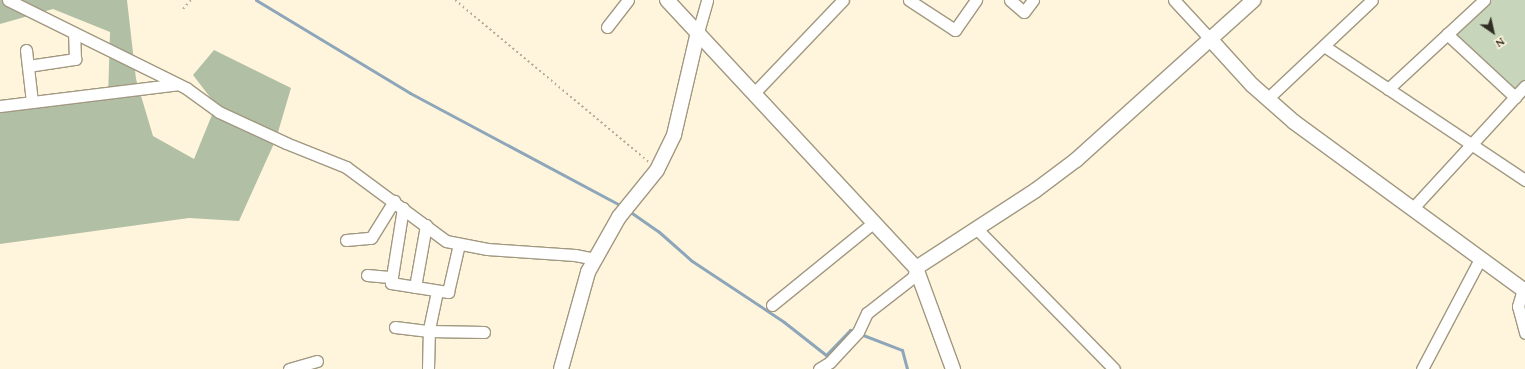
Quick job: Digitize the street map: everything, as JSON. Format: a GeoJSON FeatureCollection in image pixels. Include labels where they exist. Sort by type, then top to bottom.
{"type":"FeatureCollection","features":[{"type":"Feature","properties":{"kind":"street"},"geometry":{"type":"LineString","coordinates":[[8,0],[178,84],[219,112],[286,143],[346,167],[399,204],[446,241],[487,249],[575,255],[595,259]]}},
{"type":"Feature","properties":{"kind":"street"},"geometry":{"type":"LineString","coordinates":[[607,27],[628,0]]}},
{"type":"Feature","properties":{"kind":"street"},"geometry":{"type":"LineString","coordinates":[[667,0],[755,92],[916,268],[953,369]]}},
{"type":"Feature","properties":{"kind":"street"},"geometry":{"type":"LineString","coordinates":[[561,369],[588,272],[619,217],[657,170],[674,135],[707,0]]}},
{"type":"Feature","properties":{"kind":"street"},"geometry":{"type":"LineString","coordinates":[[755,92],[843,0]]}},
{"type":"Feature","properties":{"kind":"street"},"geometry":{"type":"LineString","coordinates":[[915,2],[955,30],[976,0]]}},
{"type":"Feature","properties":{"kind":"street"},"geometry":{"type":"LineString","coordinates":[[1010,0],[1024,12],[1033,0]]}},
{"type":"Feature","properties":{"kind":"street"},"geometry":{"type":"LineString","coordinates":[[1174,0],[1267,99],[1412,209],[1524,290],[1518,306],[1525,333]]}},
{"type":"Feature","properties":{"kind":"street"},"geometry":{"type":"LineString","coordinates":[[819,369],[830,362],[858,332],[867,313],[913,277],[916,268],[1036,190],[1076,160],[1254,0]]}},
{"type":"Feature","properties":{"kind":"street"},"geometry":{"type":"LineString","coordinates":[[1267,99],[1372,0]]}},
{"type":"Feature","properties":{"kind":"street"},"geometry":{"type":"LineString","coordinates":[[1388,89],[1484,0]]}},
{"type":"Feature","properties":{"kind":"street"},"geometry":{"type":"LineString","coordinates":[[28,66],[75,59],[74,33]]}},
{"type":"Feature","properties":{"kind":"street"},"geometry":{"type":"LineString","coordinates":[[1447,34],[1515,97]]}},
{"type":"Feature","properties":{"kind":"street"},"geometry":{"type":"LineString","coordinates":[[1324,46],[1525,180]]}},
{"type":"Feature","properties":{"kind":"street"},"geometry":{"type":"LineString","coordinates":[[26,50],[32,102]]}},
{"type":"Feature","properties":{"kind":"street"},"geometry":{"type":"LineString","coordinates":[[0,106],[178,84]]}},
{"type":"Feature","properties":{"kind":"street"},"geometry":{"type":"LineString","coordinates":[[1412,209],[1525,86]]}},
{"type":"Feature","properties":{"kind":"street"},"geometry":{"type":"LineString","coordinates":[[346,240],[371,238],[399,204]]}},
{"type":"Feature","properties":{"kind":"street"},"geometry":{"type":"LineString","coordinates":[[399,204],[391,283],[448,292],[459,244]]}},
{"type":"Feature","properties":{"kind":"street"},"geometry":{"type":"LineString","coordinates":[[772,305],[874,222]]}},
{"type":"Feature","properties":{"kind":"street"},"geometry":{"type":"LineString","coordinates":[[415,287],[426,225]]}},
{"type":"Feature","properties":{"kind":"street"},"geometry":{"type":"LineString","coordinates":[[976,228],[1114,369]]}},
{"type":"Feature","properties":{"kind":"street"},"geometry":{"type":"LineString","coordinates":[[1422,369],[1480,259]]}},
{"type":"Feature","properties":{"kind":"street"},"geometry":{"type":"LineString","coordinates":[[367,275],[392,277]]}},
{"type":"Feature","properties":{"kind":"street"},"geometry":{"type":"LineString","coordinates":[[428,369],[429,331],[437,291]]}},
{"type":"Feature","properties":{"kind":"street"},"geometry":{"type":"LineString","coordinates":[[395,327],[429,331],[484,332]]}},
{"type":"Feature","properties":{"kind":"street"},"geometry":{"type":"LineString","coordinates":[[289,369],[316,361]]}},
{"type":"Feature","properties":{"kind":"path"},"geometry":{"type":"LineString","coordinates":[[183,9],[191,0]]}},
{"type":"Feature","properties":{"kind":"path"},"geometry":{"type":"LineString","coordinates":[[455,0],[657,170]]}},
{"type":"Feature","properties":{"kind":"green space"},"geometry":{"type":"Polygon","coordinates":[[[0,0],[127,0],[136,79],[153,136],[194,159],[216,105],[193,75],[214,50],[291,88],[276,139],[239,221],[189,218],[0,244],[0,113],[108,98],[110,32],[53,9],[0,24],[0,0]]]}},
{"type":"Feature","properties":{"kind":"green space"},"geometry":{"type":"Polygon","coordinates":[[[1490,0],[1525,0],[1525,80],[1516,90],[1454,34],[1490,0]]]}},
{"type":"Feature","properties":{"kind":"waterway"},"geometry":{"type":"LineString","coordinates":[[256,0],[410,93],[622,206]]}},
{"type":"Feature","properties":{"kind":"waterway"},"geometry":{"type":"LineString","coordinates":[[629,211],[658,231],[692,261],[784,322],[826,355],[850,330],[902,350],[907,369]]}}]}
